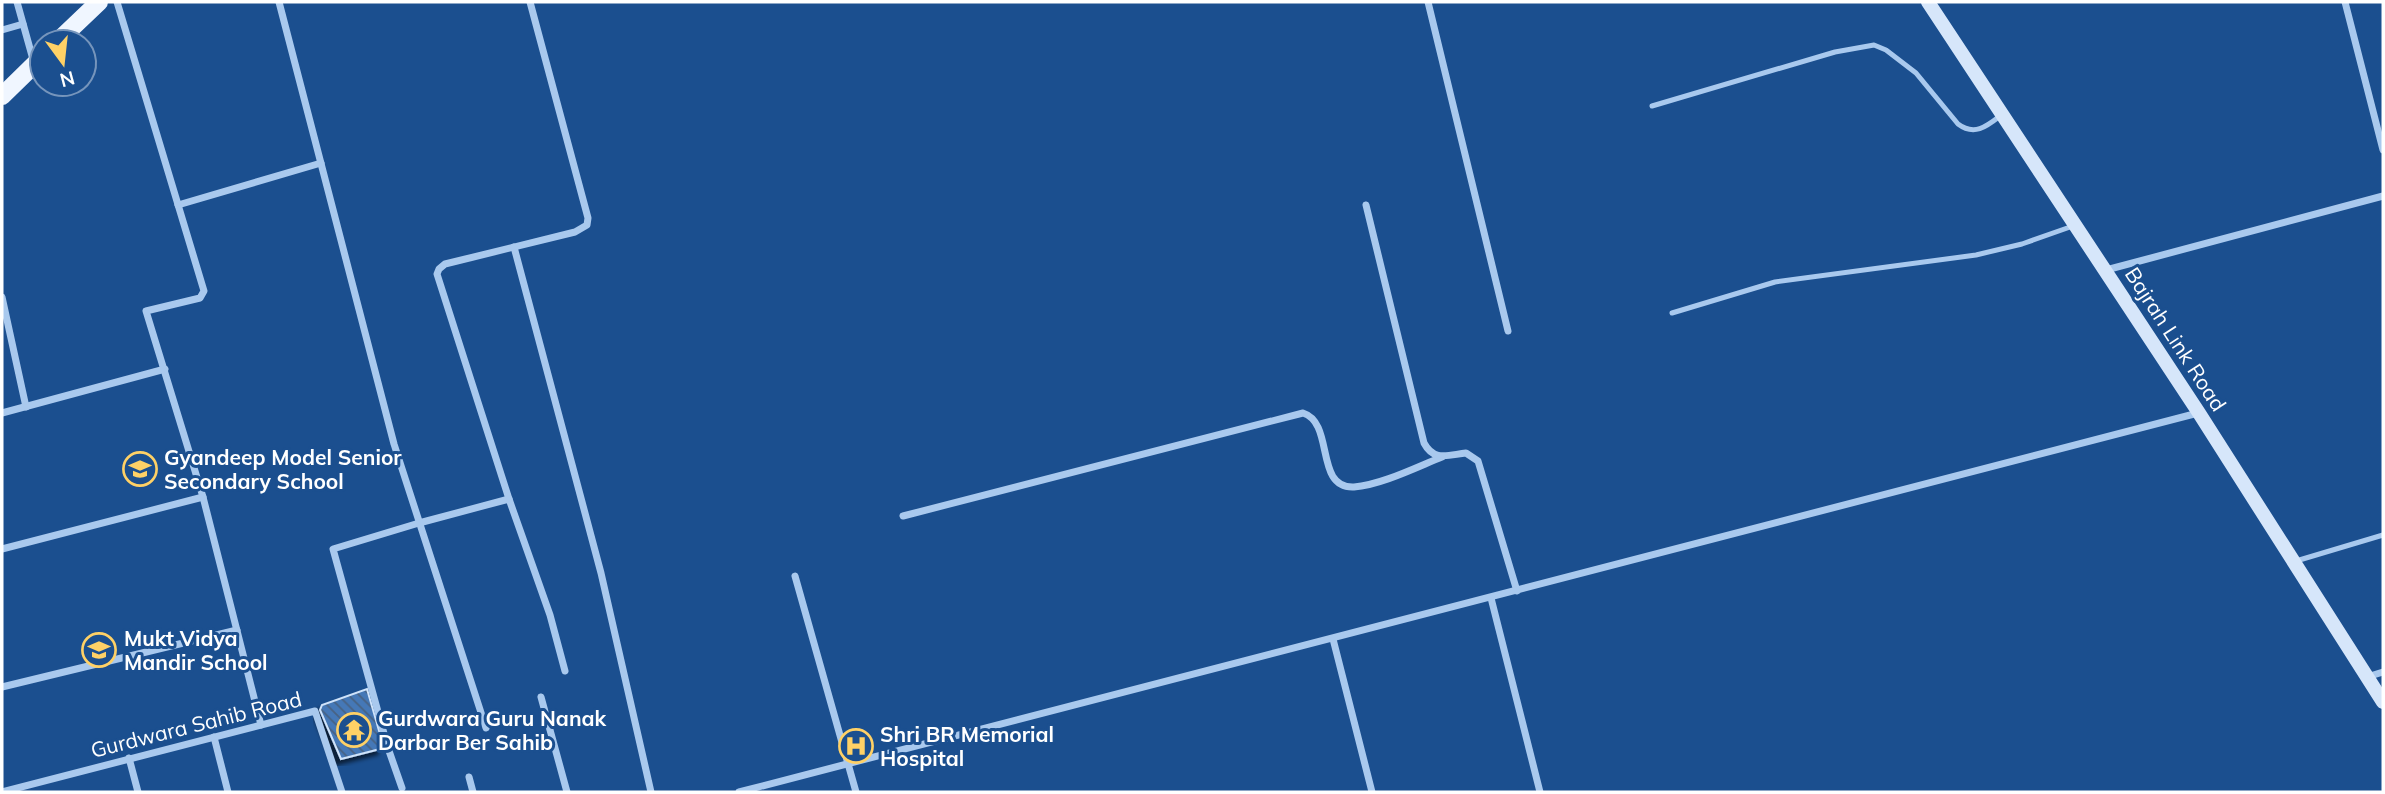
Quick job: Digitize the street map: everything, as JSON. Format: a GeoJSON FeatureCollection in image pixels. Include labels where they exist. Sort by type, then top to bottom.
{"type":"FeatureCollection","features":[{"type":"Feature","properties":{"kind":"main road"},"geometry":{"type":"LineString","coordinates":[[72,28],[99,2]]}},
{"type":"Feature","properties":{"kind":"main road"},"geometry":{"type":"LineString","coordinates":[[2,96],[28,70]]}},
{"type":"Feature","properties":{"kind":"street"},"geometry":{"type":"LineString","coordinates":[[16,2],[28,36]]}},
{"type":"Feature","properties":{"kind":"street"},"geometry":{"type":"LineString","coordinates":[[117,2],[204,291],[200,299],[146,312],[203,497],[261,725]]}},
{"type":"Feature","properties":{"kind":"street"},"geometry":{"type":"LineString","coordinates":[[279,2],[394,444],[485,727]]}},
{"type":"Feature","properties":{"kind":"street"},"geometry":{"type":"LineString","coordinates":[[530,2],[588,218],[587,225],[575,232],[445,264],[438,274],[509,499],[550,615],[565,671]]}},
{"type":"Feature","properties":{"kind":"street"},"geometry":{"type":"LineString","coordinates":[[1428,2],[1508,331]]}},
{"type":"Feature","properties":{"kind":"street","name":"Bajrah Link Road"},"geometry":{"type":"LineString","coordinates":[[1928,2],[2199,413],[2383,702]]}},
{"type":"Feature","properties":{"kind":"street"},"geometry":{"type":"LineString","coordinates":[[2345,2],[2383,150]]}},
{"type":"Feature","properties":{"kind":"street"},"geometry":{"type":"LineString","coordinates":[[2,30],[23,24]]}},
{"type":"Feature","properties":{"kind":"street"},"geometry":{"type":"LineString","coordinates":[[178,205],[321,163]]}},
{"type":"Feature","properties":{"kind":"street"},"geometry":{"type":"LineString","coordinates":[[2106,270],[2383,196]]}},
{"type":"Feature","properties":{"kind":"street"},"geometry":{"type":"LineString","coordinates":[[1366,205],[1422,435],[1429,451],[1442,457]]}},
{"type":"Feature","properties":{"kind":"street"},"geometry":{"type":"LineString","coordinates":[[514,247],[601,573],[651,792]]}},
{"type":"Feature","properties":{"kind":"street"},"geometry":{"type":"LineString","coordinates":[[2,297],[26,407]]}},
{"type":"Feature","properties":{"kind":"street"},"geometry":{"type":"LineString","coordinates":[[2,413],[165,369]]}},
{"type":"Feature","properties":{"kind":"street"},"geometry":{"type":"LineString","coordinates":[[903,516],[1303,413],[1309,415],[1319,428],[1331,472],[1342,485],[1362,486],[1442,457],[1466,453],[1478,461],[1517,591]]}},
{"type":"Feature","properties":{"kind":"street"},"geometry":{"type":"LineString","coordinates":[[739,792],[2199,413]]}},
{"type":"Feature","properties":{"kind":"street"},"geometry":{"type":"LineString","coordinates":[[2,549],[203,497]]}},
{"type":"Feature","properties":{"kind":"street"},"geometry":{"type":"LineString","coordinates":[[402,788],[388,748],[333,550],[509,499]]}},
{"type":"Feature","properties":{"kind":"street"},"geometry":{"type":"LineString","coordinates":[[795,576],[856,792]]}},
{"type":"Feature","properties":{"kind":"street"},"geometry":{"type":"LineString","coordinates":[[1491,598],[1540,792]]}},
{"type":"Feature","properties":{"kind":"street"},"geometry":{"type":"LineString","coordinates":[[2,687],[237,630]]}},
{"type":"Feature","properties":{"kind":"street"},"geometry":{"type":"LineString","coordinates":[[1333,639],[1372,792]]}},
{"type":"Feature","properties":{"kind":"street"},"geometry":{"type":"LineString","coordinates":[[2367,677],[2383,672]]}},
{"type":"Feature","properties":{"kind":"street"},"geometry":{"type":"LineString","coordinates":[[541,697],[567,792]]}},
{"type":"Feature","properties":{"kind":"street","name":"Gurdwara Sahib Road"},"geometry":{"type":"LineString","coordinates":[[2,792],[315,711],[342,792]]}},
{"type":"Feature","properties":{"kind":"street"},"geometry":{"type":"LineString","coordinates":[[214,737],[228,792]]}},
{"type":"Feature","properties":{"kind":"street"},"geometry":{"type":"LineString","coordinates":[[129,758],[138,792]]}},
{"type":"Feature","properties":{"kind":"street"},"geometry":{"type":"LineString","coordinates":[[469,777],[473,792]]}},
{"type":"Feature","properties":{"kind":"lane"},"geometry":{"type":"LineString","coordinates":[[1652,106],[1835,52],[1874,46],[1886,50],[1916,73],[1966,130],[1982,128],[2003,114]]}},
{"type":"Feature","properties":{"kind":"lane"},"geometry":{"type":"LineString","coordinates":[[1672,313],[1775,282],[1976,255],[2022,244],[2076,225]]}},
{"type":"Feature","properties":{"kind":"lane"},"geometry":{"type":"LineString","coordinates":[[2293,561],[2383,535]]}},
{"type":"Feature","properties":{"kind":"building","name":"Gurdwara Guru Nanak Darbar Ber Sahib"},"geometry":{"type":"Polygon","coordinates":[[[367,689],[384,748],[341,759],[320,710],[322,705],[367,689]]]}},
{"type":"Feature","properties":{"kind":"place","name":"Gyandeep Model Senior Secondary School"},"geometry":{"type":"Point","coordinates":[140,469]}},
{"type":"Feature","properties":{"kind":"place","name":"Mukt Vidya Mandir School"},"geometry":{"type":"Point","coordinates":[99,650]}},
{"type":"Feature","properties":{"kind":"place","name":"Gurdwara Guru Nanak Darbar Ber Sahib"},"geometry":{"type":"Point","coordinates":[354,730]}},
{"type":"Feature","properties":{"kind":"place","name":"Shri BR Memorial Hospital"},"geometry":{"type":"Point","coordinates":[856,746]}}]}
